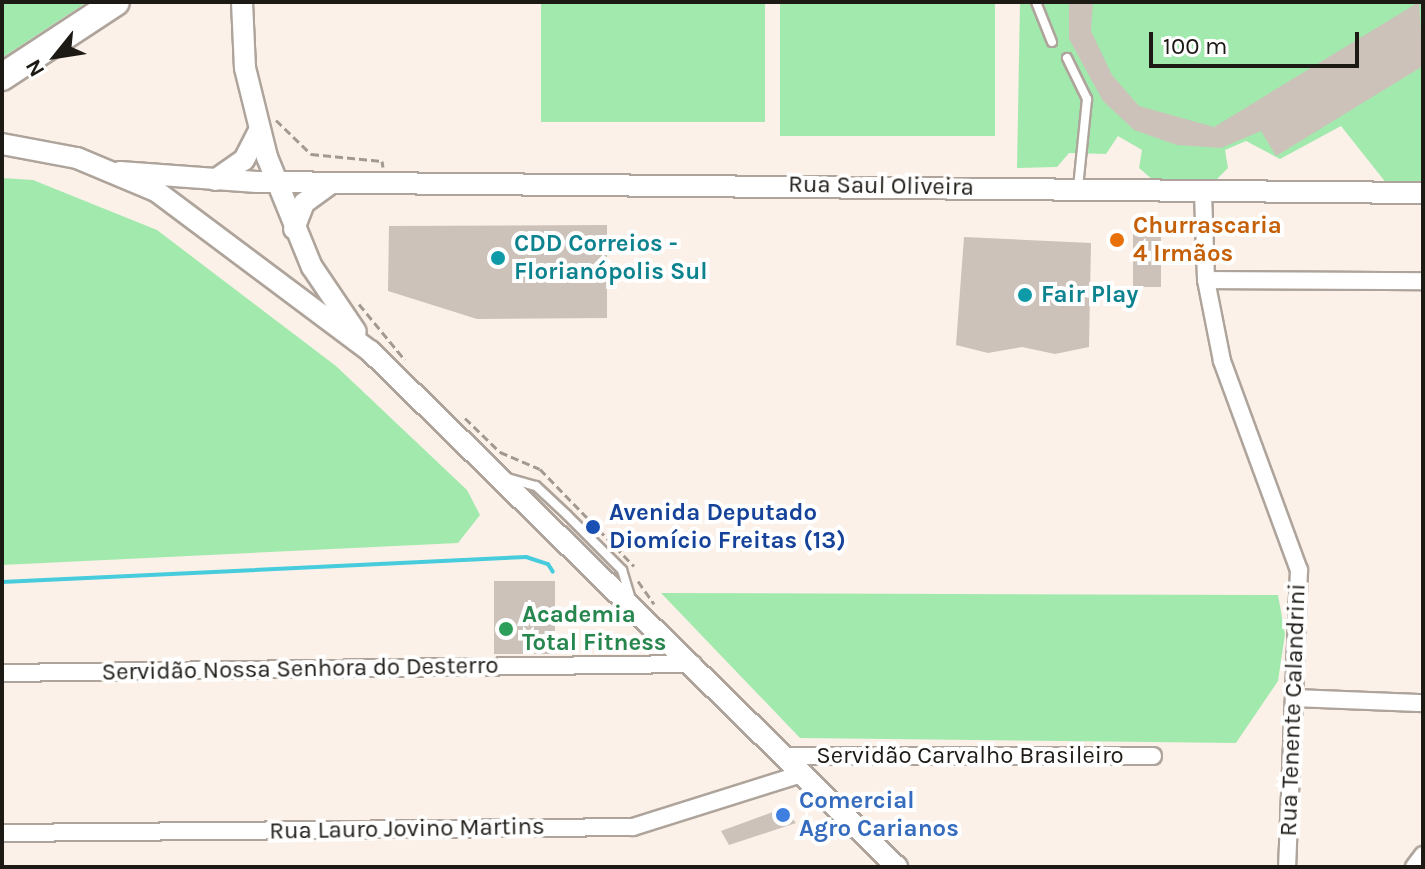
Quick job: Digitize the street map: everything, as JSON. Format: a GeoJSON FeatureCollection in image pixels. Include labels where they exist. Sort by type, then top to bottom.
{"type":"FeatureCollection","features":[{"type":"Feature","properties":{"kind":"highway"},"geometry":{"type":"LineString","coordinates":[[2,77],[116,2]]}},
{"type":"Feature","properties":{"kind":"street"},"geometry":{"type":"LineString","coordinates":[[242,2],[245,68],[259,130],[276,182],[294,229],[370,351]]}},
{"type":"Feature","properties":{"kind":"street"},"geometry":{"type":"LineString","coordinates":[[211,181],[244,160],[259,130]]}},
{"type":"Feature","properties":{"kind":"street"},"geometry":{"type":"LineString","coordinates":[[2,144],[120,172],[191,213],[370,351],[503,477],[897,867]]}},
{"type":"Feature","properties":{"kind":"street","name":"Rua Saul Oliveira"},"geometry":{"type":"LineString","coordinates":[[120,172],[211,181],[1423,193]]}},
{"type":"Feature","properties":{"kind":"street"},"geometry":{"type":"LineString","coordinates":[[294,229],[313,193],[338,181]]}},
{"type":"Feature","properties":{"kind":"street","name":"Rua Tenente Calandrini"},"geometry":{"type":"LineString","coordinates":[[1203,193],[1206,280],[1235,406],[1295,551],[1301,592],[1287,867]]}},
{"type":"Feature","properties":{"kind":"street"},"geometry":{"type":"LineString","coordinates":[[1206,280],[1423,281]]}},
{"type":"Feature","properties":{"kind":"street","name":"Servidão Nossa Senhora do Desterro"},"geometry":{"type":"LineString","coordinates":[[2,673],[693,664]]}},
{"type":"Feature","properties":{"kind":"street"},"geometry":{"type":"LineString","coordinates":[[1296,698],[1423,703]]}},
{"type":"Feature","properties":{"kind":"street","name":"Servidão Carvalho Brasileiro"},"geometry":{"type":"LineString","coordinates":[[787,756],[1153,756]]}},
{"type":"Feature","properties":{"kind":"street","name":"Rua Lauro Jovino Martins"},"geometry":{"type":"LineString","coordinates":[[2,833],[633,827],[804,773]]}},
{"type":"Feature","properties":{"kind":"street"},"geometry":{"type":"LineString","coordinates":[[1414,867],[1423,855]]}},
{"type":"Feature","properties":{"kind":"lane"},"geometry":{"type":"LineString","coordinates":[[1036,2],[1052,42]]}},
{"type":"Feature","properties":{"kind":"lane"},"geometry":{"type":"LineString","coordinates":[[1067,58],[1087,99],[1078,189]]}},
{"type":"Feature","properties":{"kind":"path"},"geometry":{"type":"LineString","coordinates":[[270,106],[284,132],[311,154],[382,161]]}},
{"type":"Feature","properties":{"kind":"path"},"geometry":{"type":"LineString","coordinates":[[350,292],[416,370]]}},
{"type":"Feature","properties":{"kind":"path"},"geometry":{"type":"LineString","coordinates":[[458,411],[500,452],[540,469],[633,562],[654,604]]}},
{"type":"Feature","properties":{"kind":"green space"},"geometry":{"type":"Polygon","coordinates":[[[2,2],[87,2],[2,58],[2,2]]]}},
{"type":"Feature","properties":{"kind":"green space"},"geometry":{"type":"Polygon","coordinates":[[[541,2],[765,2],[765,122],[541,122],[541,2]]]}},
{"type":"Feature","properties":{"kind":"green space"},"geometry":{"type":"Polygon","coordinates":[[[780,2],[995,2],[995,136],[780,136],[780,2]]]}},
{"type":"Feature","properties":{"kind":"green space"},"geometry":{"type":"Polygon","coordinates":[[[1020,2],[1423,2],[1423,183],[1387,184],[1341,126],[1280,159],[1246,141],[1225,150],[1228,168],[1211,185],[1153,180],[1139,168],[1142,150],[1118,136],[1106,154],[1069,153],[1057,167],[1017,168],[1020,2]]]}},
{"type":"Feature","properties":{"kind":"green space"},"geometry":{"type":"Polygon","coordinates":[[[2,178],[33,180],[157,230],[336,366],[467,490],[480,515],[458,543],[2,565],[2,178]]]}},
{"type":"Feature","properties":{"kind":"green space"},"geometry":{"type":"Polygon","coordinates":[[[661,593],[1278,595],[1285,634],[1278,681],[1236,743],[800,738],[661,593]]]}},
{"type":"Feature","properties":{"kind":"building"},"geometry":{"type":"Polygon","coordinates":[[[1069,2],[1093,2],[1091,31],[1112,75],[1139,106],[1214,127],[1419,2],[1423,66],[1276,156],[1261,131],[1221,148],[1177,145],[1134,130],[1103,101],[1069,39],[1069,2]]]}},
{"type":"Feature","properties":{"kind":"building","name":"CDD Correios - Florianópolis Sul"},"geometry":{"type":"Polygon","coordinates":[[[607,225],[607,318],[477,319],[388,291],[389,226],[607,225]]]}},
{"type":"Feature","properties":{"kind":"building"},"geometry":{"type":"Polygon","coordinates":[[[1133,230],[1161,230],[1161,287],[1133,287],[1133,230]]]}},
{"type":"Feature","properties":{"kind":"building","name":"Fair Play"},"geometry":{"type":"Polygon","coordinates":[[[964,237],[1091,243],[1089,347],[1055,354],[1022,347],[988,353],[956,345],[964,237]]]}},
{"type":"Feature","properties":{"kind":"building"},"geometry":{"type":"Polygon","coordinates":[[[494,581],[555,581],[555,654],[494,654],[494,581]]]}},
{"type":"Feature","properties":{"kind":"building"},"geometry":{"type":"Polygon","coordinates":[[[784,808],[796,823],[729,845],[721,831],[784,808]]]}},
{"type":"Feature","properties":{"kind":"waterway"},"geometry":{"type":"LineString","coordinates":[[2,582],[526,557],[548,564],[553,572]]}},
{"type":"Feature","properties":{"kind":"place","name":"Churrascaria 4 Irmãos"},"geometry":{"type":"Point","coordinates":[1117,240]}},
{"type":"Feature","properties":{"kind":"place","name":"CDD Correios - Florianópolis Sul"},"geometry":{"type":"Point","coordinates":[498,258]}},
{"type":"Feature","properties":{"kind":"place","name":"Fair Play"},"geometry":{"type":"Point","coordinates":[1025,295]}},
{"type":"Feature","properties":{"kind":"place","name":"Avenida Deputado Diomício Freitas (13)"},"geometry":{"type":"Point","coordinates":[593,527]}},
{"type":"Feature","properties":{"kind":"place","name":"Academia Total Fitness"},"geometry":{"type":"Point","coordinates":[506,629]}},
{"type":"Feature","properties":{"kind":"place","name":"Comercial Agro Carianos"},"geometry":{"type":"Point","coordinates":[783,815]}}]}
